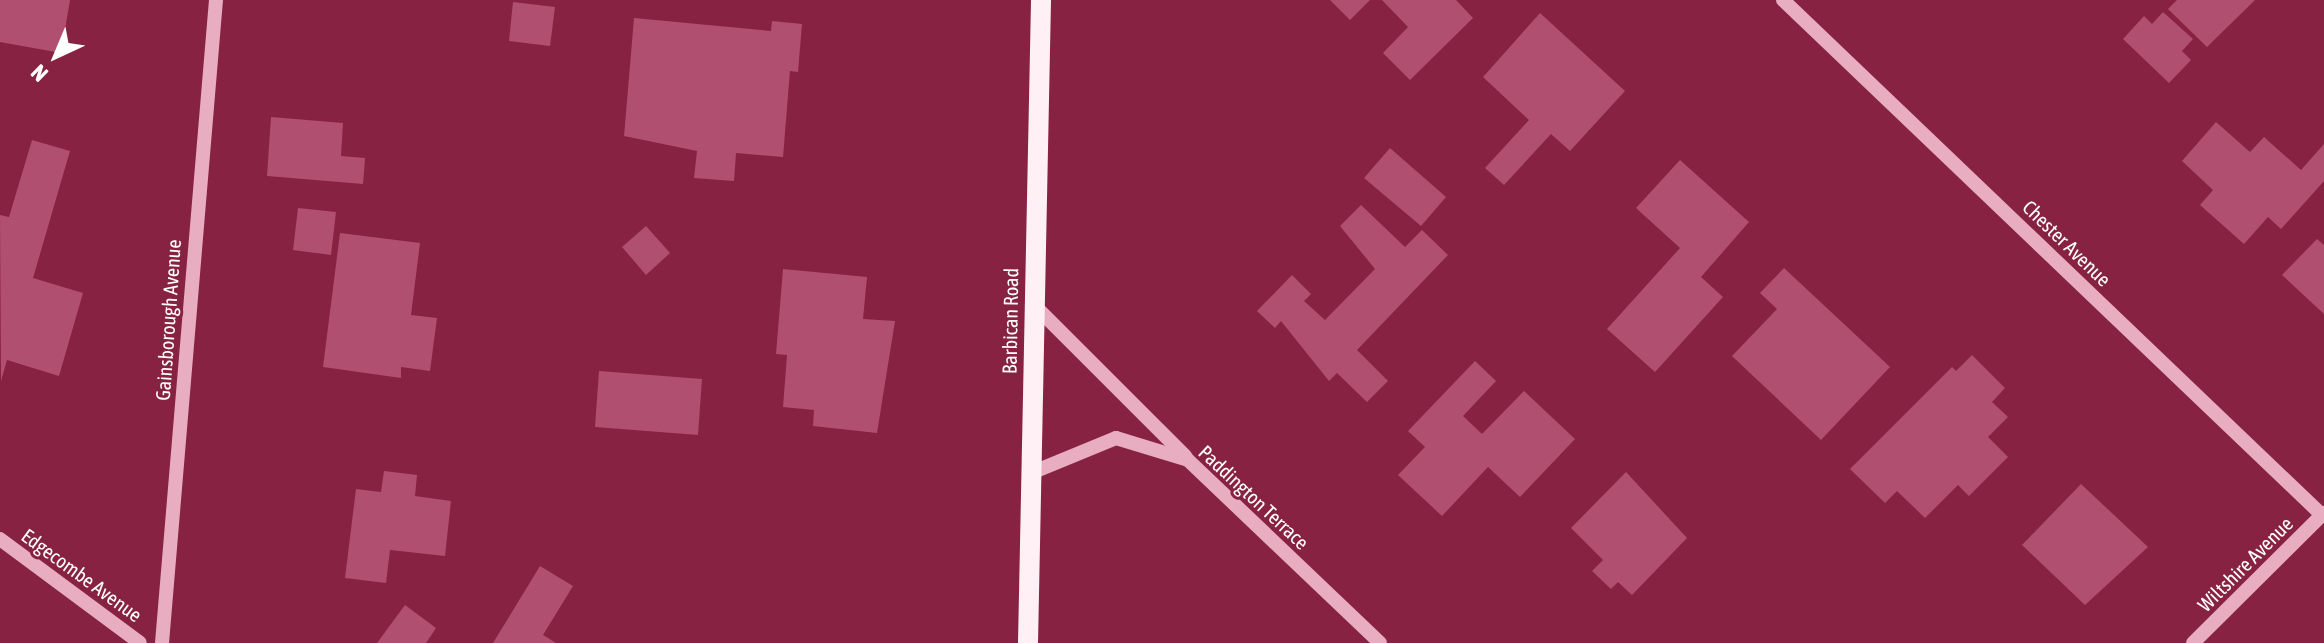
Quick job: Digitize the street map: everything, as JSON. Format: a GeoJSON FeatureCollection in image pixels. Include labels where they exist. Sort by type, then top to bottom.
{"type":"FeatureCollection","features":[{"type":"Feature","properties":{"kind":"main road","name":"Barbican Road"},"geometry":{"type":"LineString","coordinates":[[1028,643],[1041,0]]}},
{"type":"Feature","properties":{"kind":"street","name":"Gainsborough Avenue"},"geometry":{"type":"LineString","coordinates":[[162,643],[216,0]]}},
{"type":"Feature","properties":{"kind":"street","name":"Chester Avenue"},"geometry":{"type":"LineString","coordinates":[[1783,0],[2323,514]]}},
{"type":"Feature","properties":{"kind":"street"},"geometry":{"type":"LineString","coordinates":[[1034,305],[1188,460]]}},
{"type":"Feature","properties":{"kind":"street","name":"Paddington Terrace"},"geometry":{"type":"LineString","coordinates":[[1031,473],[1116,438],[1188,460],[1380,643]]}},
{"type":"Feature","properties":{"kind":"street","name":"Wiltshire Avenue"},"geometry":{"type":"LineString","coordinates":[[2193,643],[2323,514]]}},
{"type":"Feature","properties":{"kind":"street","name":"Edgecombe Avenue"},"geometry":{"type":"LineString","coordinates":[[0,539],[140,643]]}},
{"type":"Feature","properties":{"kind":"building"},"geometry":{"type":"Polygon","coordinates":[[[0,0],[70,0],[61,53],[0,42],[0,0]]]}},
{"type":"Feature","properties":{"kind":"building"},"geometry":{"type":"Polygon","coordinates":[[[1330,0],[1370,0],[1350,20],[1330,0]]]}},
{"type":"Feature","properties":{"kind":"building"},"geometry":{"type":"Polygon","coordinates":[[[1382,0],[1456,0],[1473,18],[1410,80],[1383,53],[1408,27],[1382,0]]]}},
{"type":"Feature","properties":{"kind":"building"},"geometry":{"type":"Polygon","coordinates":[[[2177,0],[2255,0],[2207,47],[2168,9],[2177,0]]]}},
{"type":"Feature","properties":{"kind":"building"},"geometry":{"type":"Polygon","coordinates":[[[513,2],[555,7],[550,46],[509,41],[513,2]]]}},
{"type":"Feature","properties":{"kind":"building"},"geometry":{"type":"Polygon","coordinates":[[[2163,12],[2193,39],[2182,51],[2191,60],[2169,83],[2123,39],[2144,16],[2152,24],[2163,12]]]}},
{"type":"Feature","properties":{"kind":"building"},"geometry":{"type":"Polygon","coordinates":[[[1540,13],[1625,91],[1570,151],[1551,134],[1504,185],[1485,168],[1529,120],[1483,77],[1540,13]]]}},
{"type":"Feature","properties":{"kind":"building"},"geometry":{"type":"Polygon","coordinates":[[[634,18],[771,31],[772,21],[802,24],[798,72],[790,71],[783,157],[736,153],[734,181],[694,178],[697,151],[624,136],[634,18]]]}},
{"type":"Feature","properties":{"kind":"building"},"geometry":{"type":"Polygon","coordinates":[[[271,117],[343,123],[341,156],[365,158],[363,184],[267,176],[271,117]]]}},
{"type":"Feature","properties":{"kind":"building"},"geometry":{"type":"Polygon","coordinates":[[[2216,122],[2250,152],[2264,137],[2301,170],[2324,144],[2324,181],[2281,229],[2268,217],[2244,244],[2200,205],[2213,190],[2182,161],[2216,122]]]}},
{"type":"Feature","properties":{"kind":"building"},"geometry":{"type":"Polygon","coordinates":[[[32,140],[70,151],[33,278],[83,293],[59,376],[7,360],[1,381],[0,215],[9,217],[32,140]]]}},
{"type":"Feature","properties":{"kind":"building"},"geometry":{"type":"Polygon","coordinates":[[[1390,148],[1446,197],[1421,226],[1364,178],[1390,148]]]}},
{"type":"Feature","properties":{"kind":"building"},"geometry":{"type":"Polygon","coordinates":[[[1680,160],[1749,222],[1701,277],[1723,297],[1655,372],[1607,329],[1680,248],[1636,208],[1680,160]]]}},
{"type":"Feature","properties":{"kind":"building"},"geometry":{"type":"Polygon","coordinates":[[[1361,205],[1405,247],[1422,230],[1448,255],[1357,350],[1388,381],[1367,402],[1337,373],[1329,381],[1281,321],[1275,328],[1257,311],[1292,275],[1311,294],[1304,301],[1325,320],[1375,269],[1340,226],[1361,205]]]}},
{"type":"Feature","properties":{"kind":"building"},"geometry":{"type":"Polygon","coordinates":[[[298,208],[336,212],[331,255],[293,250],[298,208]]]}},
{"type":"Feature","properties":{"kind":"building"},"geometry":{"type":"Polygon","coordinates":[[[646,226],[670,253],[646,275],[622,247],[646,226]]]}},
{"type":"Feature","properties":{"kind":"building"},"geometry":{"type":"Polygon","coordinates":[[[340,233],[420,243],[411,315],[437,318],[430,371],[401,367],[401,378],[323,367],[340,233]]]}},
{"type":"Feature","properties":{"kind":"building"},"geometry":{"type":"Polygon","coordinates":[[[2317,239],[2324,245],[2324,314],[2282,275],[2317,239]]]}},
{"type":"Feature","properties":{"kind":"building"},"geometry":{"type":"Polygon","coordinates":[[[1784,268],[1890,367],[1821,440],[1732,356],[1777,309],[1760,293],[1784,268]]]}},
{"type":"Feature","properties":{"kind":"building"},"geometry":{"type":"Polygon","coordinates":[[[783,269],[867,277],[863,319],[895,321],[877,433],[813,426],[814,410],[783,407],[787,355],[776,354],[783,269]]]}},
{"type":"Feature","properties":{"kind":"building"},"geometry":{"type":"Polygon","coordinates":[[[1972,355],[2005,388],[1992,402],[2008,417],[1988,437],[2008,457],[1969,496],[1958,485],[1925,518],[1897,491],[1885,503],[1850,469],[1952,367],[1956,371],[1972,355]]]}},
{"type":"Feature","properties":{"kind":"building"},"geometry":{"type":"Polygon","coordinates":[[[1475,361],[1496,381],[1463,416],[1482,434],[1524,391],[1575,439],[1520,497],[1488,467],[1442,516],[1398,475],[1425,447],[1408,431],[1475,361]]]}},
{"type":"Feature","properties":{"kind":"building"},"geometry":{"type":"Polygon","coordinates":[[[599,371],[702,379],[698,435],[595,427],[599,371]]]}},
{"type":"Feature","properties":{"kind":"building"},"geometry":{"type":"Polygon","coordinates":[[[384,471],[417,475],[415,496],[451,501],[445,556],[390,550],[386,583],[345,578],[356,489],[381,492],[384,471]]]}},
{"type":"Feature","properties":{"kind":"building"},"geometry":{"type":"Polygon","coordinates":[[[1626,472],[1687,538],[1632,595],[1618,582],[1611,589],[1592,571],[1603,560],[1571,528],[1626,472]]]}},
{"type":"Feature","properties":{"kind":"building"},"geometry":{"type":"Polygon","coordinates":[[[2081,484],[2148,547],[2085,605],[2022,545],[2081,484]]]}},
{"type":"Feature","properties":{"kind":"building"},"geometry":{"type":"Polygon","coordinates":[[[540,566],[573,586],[543,635],[556,643],[493,643],[540,566]]]}},
{"type":"Feature","properties":{"kind":"building"},"geometry":{"type":"Polygon","coordinates":[[[405,605],[436,628],[426,643],[377,643],[405,605]]]}}]}
